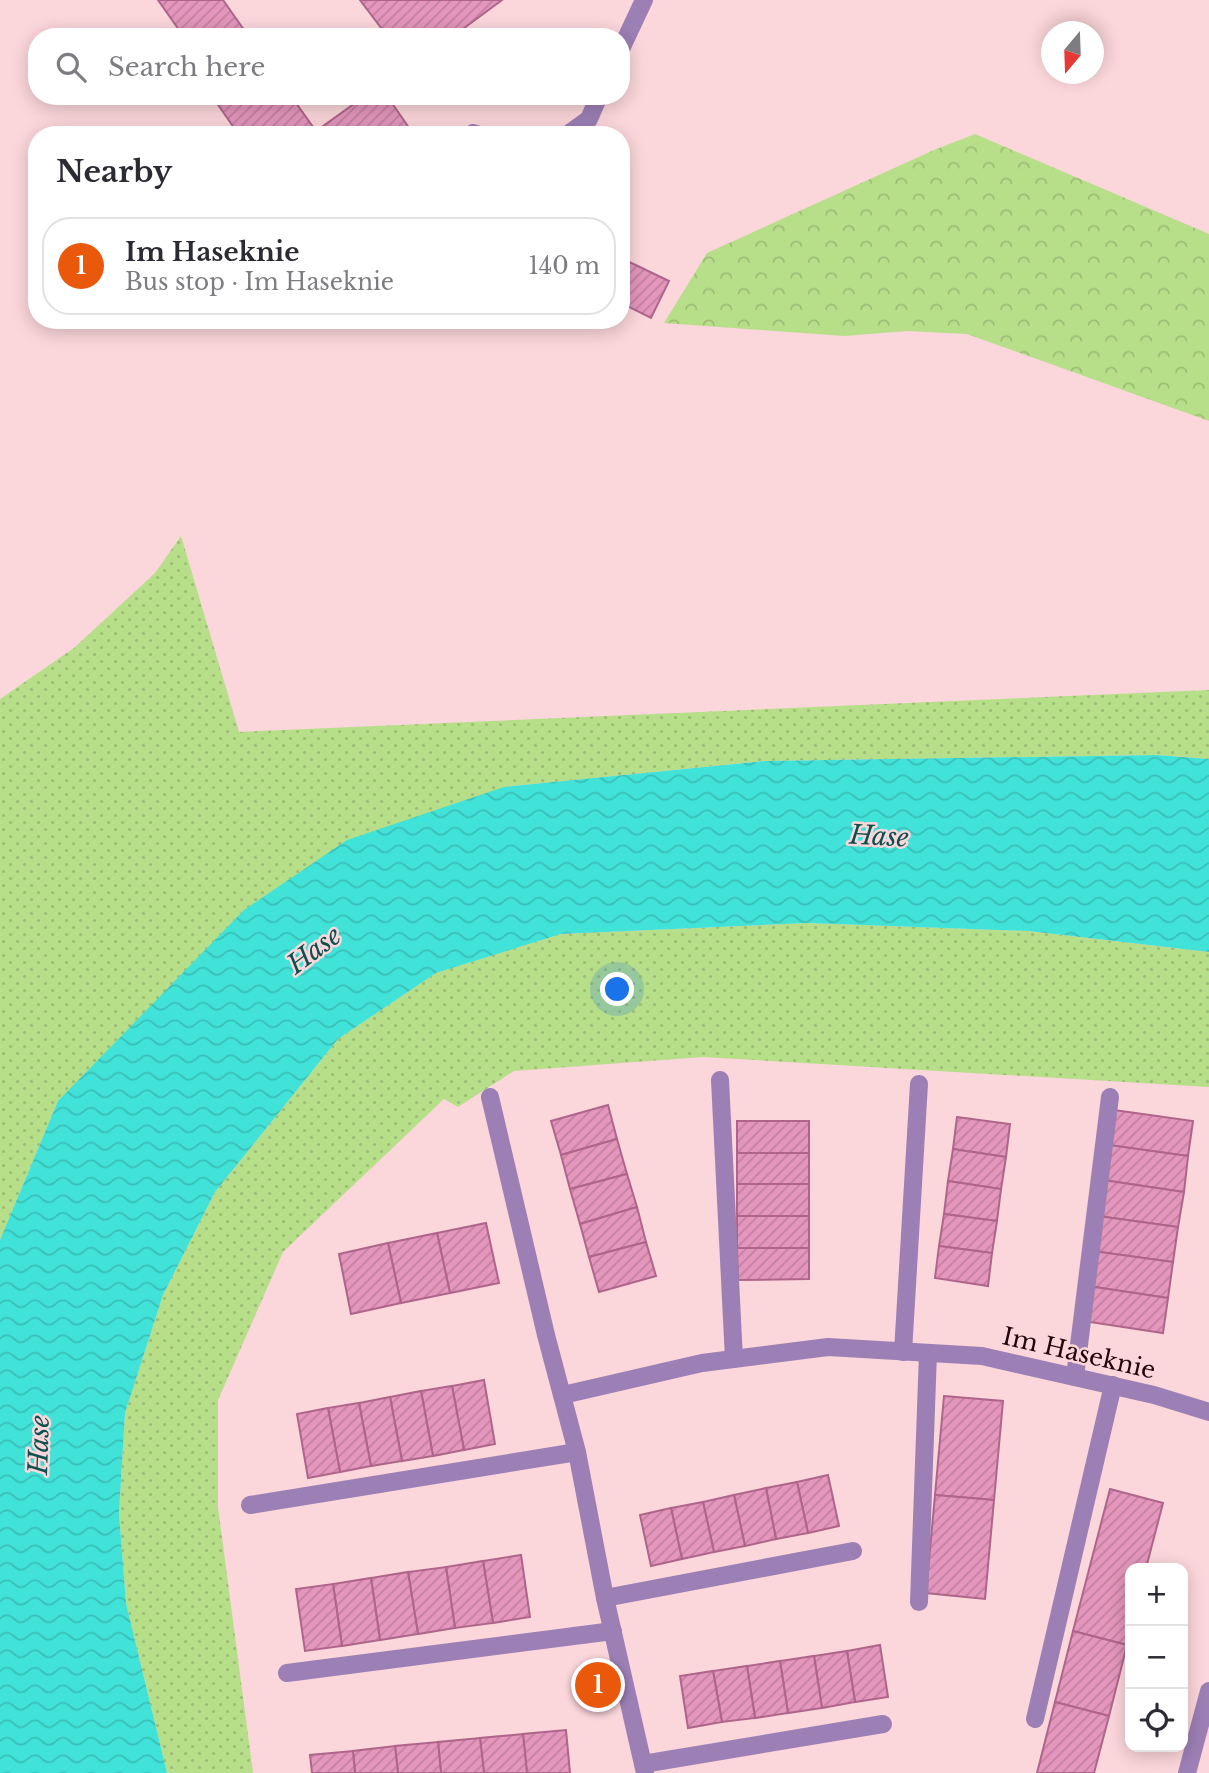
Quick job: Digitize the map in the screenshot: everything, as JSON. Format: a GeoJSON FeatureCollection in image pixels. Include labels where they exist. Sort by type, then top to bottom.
{"type":"FeatureCollection","features":[{"type":"Feature","properties":{"kind":"street"},"geometry":{"type":"LineString","coordinates":[[630,30],[644,0]]}},
{"type":"Feature","properties":{"kind":"street"},"geometry":{"type":"LineString","coordinates":[[579,126],[589,119],[595,105]]}},
{"type":"Feature","properties":{"kind":"street"},"geometry":{"type":"LineString","coordinates":[[720,1080],[734,1359]]}},
{"type":"Feature","properties":{"kind":"street"},"geometry":{"type":"LineString","coordinates":[[903,1352],[919,1084]]}},
{"type":"Feature","properties":{"kind":"street"},"geometry":{"type":"LineString","coordinates":[[490,1097],[546,1335],[577,1452],[644,1768],[883,1724]]}},
{"type":"Feature","properties":{"kind":"street"},"geometry":{"type":"LineString","coordinates":[[1074,1377],[1110,1097]]}},
{"type":"Feature","properties":{"kind":"street","name":"Im Haseknie"},"geometry":{"type":"LineString","coordinates":[[563,1395],[702,1363],[828,1347],[982,1356],[1154,1395],[1209,1412]]}},
{"type":"Feature","properties":{"kind":"street"},"geometry":{"type":"LineString","coordinates":[[919,1602],[928,1353]]}},
{"type":"Feature","properties":{"kind":"street"},"geometry":{"type":"LineString","coordinates":[[1035,1719],[1112,1385]]}},
{"type":"Feature","properties":{"kind":"street"},"geometry":{"type":"LineString","coordinates":[[250,1505],[577,1452]]}},
{"type":"Feature","properties":{"kind":"street"},"geometry":{"type":"LineString","coordinates":[[606,1598],[853,1551]]}},
{"type":"Feature","properties":{"kind":"street"},"geometry":{"type":"LineString","coordinates":[[287,1673],[613,1631]]}},
{"type":"Feature","properties":{"kind":"street"},"geometry":{"type":"LineString","coordinates":[[1187,1773],[1209,1691]]}},
{"type":"Feature","properties":{"kind":"green space"},"geometry":{"type":"Polygon","coordinates":[[[975,134],[1209,234],[1209,421],[967,334],[907,331],[844,336],[664,323],[707,253],[975,134]]]}},
{"type":"Feature","properties":{"kind":"green space"},"geometry":{"type":"Polygon","coordinates":[[[181,536],[239,732],[1209,690],[1209,759],[1156,755],[765,761],[504,787],[58,1101],[0,1240],[0,699],[74,648],[155,573],[181,536]]]}},
{"type":"Feature","properties":{"kind":"green space"},"geometry":{"type":"Polygon","coordinates":[[[807,923],[1028,931],[1209,952],[1209,1087],[703,1057],[514,1071],[458,1107],[444,1099],[283,1252],[218,1400],[218,1507],[253,1773],[167,1773],[126,1603],[119,1513],[125,1413],[163,1295],[215,1192],[338,1039],[436,973],[561,934],[807,923]]]}},
{"type":"Feature","properties":{"kind":"water","name":"Hase"},"geometry":{"type":"Polygon","coordinates":[[[1156,755],[1209,759],[1209,952],[1028,931],[807,923],[561,934],[436,973],[338,1039],[215,1192],[163,1295],[125,1413],[119,1513],[126,1603],[167,1773],[0,1773],[0,1240],[58,1101],[244,910],[347,840],[504,787],[765,761],[1156,755]]]}},
{"type":"Feature","properties":{"kind":"building"},"geometry":{"type":"Polygon","coordinates":[[[158,0],[223,0],[243,28],[178,28],[158,0]]]}},
{"type":"Feature","properties":{"kind":"building"},"geometry":{"type":"Polygon","coordinates":[[[360,0],[502,0],[464,28],[381,28],[360,0]]]}},
{"type":"Feature","properties":{"kind":"building"},"geometry":{"type":"Polygon","coordinates":[[[218,105],[297,105],[312,126],[233,126],[218,105]]]}},
{"type":"Feature","properties":{"kind":"building"},"geometry":{"type":"Polygon","coordinates":[[[352,105],[393,105],[408,126],[323,126],[352,105]]]}},
{"type":"Feature","properties":{"kind":"building"},"geometry":{"type":"Polygon","coordinates":[[[630,262],[669,281],[651,318],[630,308],[630,262]]]}},
{"type":"Feature","properties":{"kind":"building"},"geometry":{"type":"Polygon","coordinates":[[[608,1105],[617,1139],[561,1155],[551,1121],[608,1105]]]}},
{"type":"Feature","properties":{"kind":"building"},"geometry":{"type":"Polygon","coordinates":[[[1114,1110],[1193,1121],[1188,1156],[1109,1145],[1114,1110]]]}},
{"type":"Feature","properties":{"kind":"building"},"geometry":{"type":"Polygon","coordinates":[[[957,1117],[1010,1124],[1006,1157],[953,1149],[957,1117]]]}},
{"type":"Feature","properties":{"kind":"building"},"geometry":{"type":"Polygon","coordinates":[[[737,1121],[809,1121],[809,1153],[737,1153],[737,1121]]]}},
{"type":"Feature","properties":{"kind":"building"},"geometry":{"type":"Polygon","coordinates":[[[617,1139],[627,1174],[570,1189],[561,1155],[617,1139]]]}},
{"type":"Feature","properties":{"kind":"building"},"geometry":{"type":"Polygon","coordinates":[[[1109,1145],[1188,1156],[1184,1192],[1103,1180],[1109,1145]]]}},
{"type":"Feature","properties":{"kind":"building"},"geometry":{"type":"Polygon","coordinates":[[[953,1149],[1006,1157],[1001,1189],[948,1181],[953,1149]]]}},
{"type":"Feature","properties":{"kind":"building"},"geometry":{"type":"Polygon","coordinates":[[[737,1153],[809,1153],[809,1184],[737,1184],[737,1153]]]}},
{"type":"Feature","properties":{"kind":"building"},"geometry":{"type":"Polygon","coordinates":[[[627,1174],[637,1207],[580,1224],[570,1189],[627,1174]]]}},
{"type":"Feature","properties":{"kind":"building"},"geometry":{"type":"Polygon","coordinates":[[[1103,1180],[1184,1192],[1178,1227],[1098,1216],[1103,1180]]]}},
{"type":"Feature","properties":{"kind":"building"},"geometry":{"type":"Polygon","coordinates":[[[948,1181],[1001,1189],[997,1221],[944,1214],[948,1181]]]}},
{"type":"Feature","properties":{"kind":"building"},"geometry":{"type":"Polygon","coordinates":[[[737,1184],[809,1184],[809,1216],[737,1216],[737,1184]]]}},
{"type":"Feature","properties":{"kind":"building"},"geometry":{"type":"Polygon","coordinates":[[[637,1207],[646,1242],[589,1257],[580,1224],[637,1207]]]}},
{"type":"Feature","properties":{"kind":"building"},"geometry":{"type":"Polygon","coordinates":[[[944,1214],[997,1221],[992,1253],[939,1246],[944,1214]]]}},
{"type":"Feature","properties":{"kind":"building"},"geometry":{"type":"Polygon","coordinates":[[[737,1216],[809,1216],[809,1248],[737,1248],[737,1216]]]}},
{"type":"Feature","properties":{"kind":"building"},"geometry":{"type":"Polygon","coordinates":[[[1098,1216],[1178,1227],[1173,1262],[1093,1251],[1098,1216]]]}},
{"type":"Feature","properties":{"kind":"building"},"geometry":{"type":"Polygon","coordinates":[[[486,1223],[499,1283],[450,1293],[437,1233],[486,1223]]]}},
{"type":"Feature","properties":{"kind":"building"},"geometry":{"type":"Polygon","coordinates":[[[437,1233],[450,1293],[401,1303],[388,1243],[437,1233]]]}},
{"type":"Feature","properties":{"kind":"building"},"geometry":{"type":"Polygon","coordinates":[[[646,1242],[656,1276],[599,1292],[589,1257],[646,1242]]]}},
{"type":"Feature","properties":{"kind":"building"},"geometry":{"type":"Polygon","coordinates":[[[388,1243],[401,1303],[351,1314],[339,1254],[388,1243]]]}},
{"type":"Feature","properties":{"kind":"building"},"geometry":{"type":"Polygon","coordinates":[[[939,1246],[992,1253],[988,1286],[935,1278],[939,1246]]]}},
{"type":"Feature","properties":{"kind":"building"},"geometry":{"type":"Polygon","coordinates":[[[737,1248],[809,1248],[809,1279],[738,1280],[737,1248]]]}},
{"type":"Feature","properties":{"kind":"building"},"geometry":{"type":"Polygon","coordinates":[[[1093,1251],[1173,1262],[1168,1298],[1088,1286],[1093,1251]]]}},
{"type":"Feature","properties":{"kind":"building"},"geometry":{"type":"Polygon","coordinates":[[[1088,1286],[1168,1298],[1163,1333],[1083,1321],[1088,1286]]]}},
{"type":"Feature","properties":{"kind":"building"},"geometry":{"type":"Polygon","coordinates":[[[484,1380],[495,1444],[464,1450],[452,1386],[484,1380]]]}},
{"type":"Feature","properties":{"kind":"building"},"geometry":{"type":"Polygon","coordinates":[[[452,1386],[464,1450],[433,1456],[421,1391],[452,1386]]]}},
{"type":"Feature","properties":{"kind":"building"},"geometry":{"type":"Polygon","coordinates":[[[421,1391],[433,1456],[402,1461],[390,1397],[421,1391]]]}},
{"type":"Feature","properties":{"kind":"building"},"geometry":{"type":"Polygon","coordinates":[[[944,1396],[1003,1401],[994,1500],[935,1495],[944,1396]]]}},
{"type":"Feature","properties":{"kind":"building"},"geometry":{"type":"Polygon","coordinates":[[[390,1397],[402,1461],[371,1466],[359,1403],[390,1397]]]}},
{"type":"Feature","properties":{"kind":"building"},"geometry":{"type":"Polygon","coordinates":[[[359,1403],[371,1466],[340,1472],[328,1408],[359,1403]]]}},
{"type":"Feature","properties":{"kind":"building"},"geometry":{"type":"Polygon","coordinates":[[[328,1408],[340,1472],[308,1478],[297,1414],[328,1408]]]}},
{"type":"Feature","properties":{"kind":"building"},"geometry":{"type":"Polygon","coordinates":[[[828,1475],[839,1526],[808,1533],[797,1482],[828,1475]]]}},
{"type":"Feature","properties":{"kind":"building"},"geometry":{"type":"Polygon","coordinates":[[[797,1482],[808,1533],[776,1539],[766,1488],[797,1482]]]}},
{"type":"Feature","properties":{"kind":"building"},"geometry":{"type":"Polygon","coordinates":[[[766,1488],[776,1539],[745,1546],[734,1495],[766,1488]]]}},
{"type":"Feature","properties":{"kind":"building"},"geometry":{"type":"Polygon","coordinates":[[[1110,1489],[1163,1503],[1147,1563],[1125,1563],[1125,1644],[1073,1631],[1110,1489]]]}},
{"type":"Feature","properties":{"kind":"building"},"geometry":{"type":"Polygon","coordinates":[[[734,1495],[745,1546],[714,1552],[703,1502],[734,1495]]]}},
{"type":"Feature","properties":{"kind":"building"},"geometry":{"type":"Polygon","coordinates":[[[935,1495],[994,1500],[985,1599],[926,1593],[935,1495]]]}},
{"type":"Feature","properties":{"kind":"building"},"geometry":{"type":"Polygon","coordinates":[[[703,1502],[714,1552],[682,1559],[671,1508],[703,1502]]]}},
{"type":"Feature","properties":{"kind":"building"},"geometry":{"type":"Polygon","coordinates":[[[671,1508],[682,1559],[651,1566],[640,1515],[671,1508]]]}},
{"type":"Feature","properties":{"kind":"building"},"geometry":{"type":"Polygon","coordinates":[[[521,1555],[530,1617],[493,1623],[483,1561],[521,1555]]]}},
{"type":"Feature","properties":{"kind":"building"},"geometry":{"type":"Polygon","coordinates":[[[483,1561],[493,1623],[455,1628],[446,1567],[483,1561]]]}},
{"type":"Feature","properties":{"kind":"building"},"geometry":{"type":"Polygon","coordinates":[[[446,1567],[455,1628],[418,1634],[408,1572],[446,1567]]]}},
{"type":"Feature","properties":{"kind":"building"},"geometry":{"type":"Polygon","coordinates":[[[408,1572],[418,1634],[380,1640],[371,1578],[408,1572]]]}},
{"type":"Feature","properties":{"kind":"building"},"geometry":{"type":"Polygon","coordinates":[[[371,1578],[380,1640],[342,1646],[333,1584],[371,1578]]]}},
{"type":"Feature","properties":{"kind":"building"},"geometry":{"type":"Polygon","coordinates":[[[333,1584],[342,1646],[305,1651],[296,1589],[333,1584]]]}},
{"type":"Feature","properties":{"kind":"building"},"geometry":{"type":"Polygon","coordinates":[[[1073,1631],[1125,1644],[1109,1716],[1055,1702],[1073,1631]]]}},
{"type":"Feature","properties":{"kind":"building"},"geometry":{"type":"Polygon","coordinates":[[[880,1645],[888,1697],[855,1702],[847,1651],[880,1645]]]}},
{"type":"Feature","properties":{"kind":"building"},"geometry":{"type":"Polygon","coordinates":[[[847,1651],[855,1702],[822,1708],[814,1656],[847,1651]]]}},
{"type":"Feature","properties":{"kind":"building"},"geometry":{"type":"Polygon","coordinates":[[[814,1656],[822,1708],[788,1713],[780,1661],[814,1656]]]}},
{"type":"Feature","properties":{"kind":"building"},"geometry":{"type":"Polygon","coordinates":[[[780,1661],[788,1713],[755,1718],[747,1666],[780,1661]]]}},
{"type":"Feature","properties":{"kind":"building"},"geometry":{"type":"Polygon","coordinates":[[[747,1666],[755,1718],[722,1722],[713,1671],[747,1666]]]}},
{"type":"Feature","properties":{"kind":"building"},"geometry":{"type":"Polygon","coordinates":[[[713,1671],[722,1722],[688,1728],[680,1676],[713,1671]]]}},
{"type":"Feature","properties":{"kind":"building"},"geometry":{"type":"Polygon","coordinates":[[[1055,1702],[1109,1716],[1094,1773],[1037,1773],[1055,1702]]]}},
{"type":"Feature","properties":{"kind":"building"},"geometry":{"type":"Polygon","coordinates":[[[566,1730],[570,1773],[527,1773],[523,1734],[566,1730]]]}},
{"type":"Feature","properties":{"kind":"building"},"geometry":{"type":"Polygon","coordinates":[[[523,1734],[527,1773],[484,1773],[480,1738],[523,1734]]]}},
{"type":"Feature","properties":{"kind":"building"},"geometry":{"type":"Polygon","coordinates":[[[480,1738],[484,1773],[441,1773],[438,1742],[480,1738]]]}},
{"type":"Feature","properties":{"kind":"building"},"geometry":{"type":"Polygon","coordinates":[[[438,1742],[441,1773],[398,1773],[395,1746],[438,1742]]]}},
{"type":"Feature","properties":{"kind":"building"},"geometry":{"type":"Polygon","coordinates":[[[395,1746],[398,1773],[355,1773],[353,1751],[395,1746]]]}},
{"type":"Feature","properties":{"kind":"building"},"geometry":{"type":"Polygon","coordinates":[[[353,1751],[355,1773],[312,1773],[310,1755],[353,1751]]]}},
{"type":"Feature","properties":{"kind":"place","name":"Im Haseknie"},"geometry":{"type":"Point","coordinates":[598,1685]}}]}
